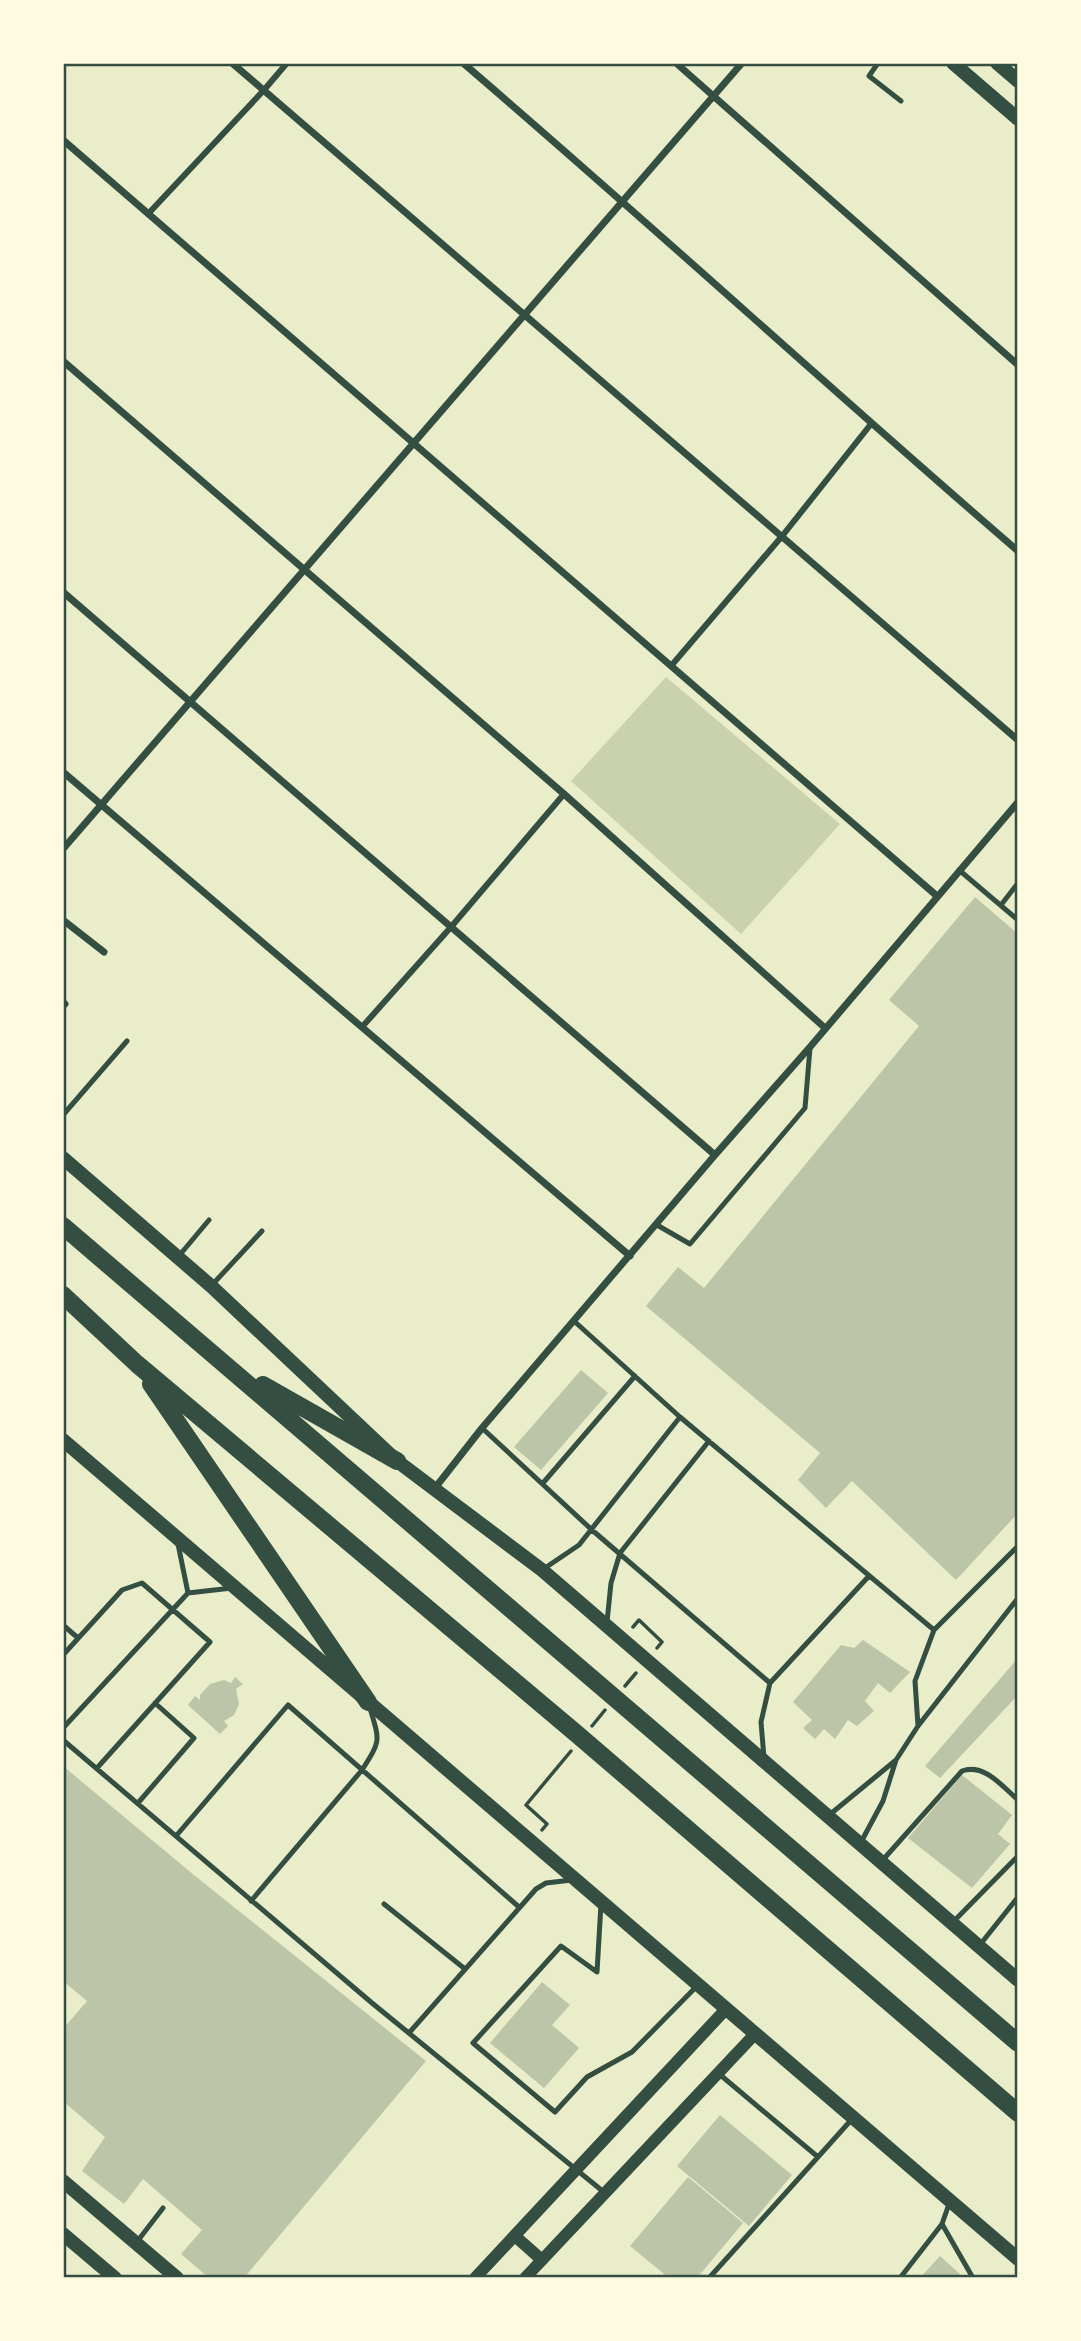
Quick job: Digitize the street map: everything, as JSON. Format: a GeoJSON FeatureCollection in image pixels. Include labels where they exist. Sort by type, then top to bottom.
{"type":"FeatureCollection","features":[{"type":"Feature","properties":{"kind":"highway"},"geometry":{"type":"LineString","coordinates":[[63,1226],[1018,2043]]}},
{"type":"Feature","properties":{"kind":"highway"},"geometry":{"type":"LineString","coordinates":[[63,1295],[137,1364],[599,1753],[1018,2113]]}},
{"type":"Feature","properties":{"kind":"highway"},"geometry":{"type":"LineString","coordinates":[[137,1364],[368,1702]]}},
{"type":"Feature","properties":{"kind":"highway"},"geometry":{"type":"LineString","coordinates":[[226,1364],[397,1461]]}},
{"type":"Feature","properties":{"kind":"main road"},"geometry":{"type":"LineString","coordinates":[[953,63],[1018,119]]}},
{"type":"Feature","properties":{"kind":"main road"},"geometry":{"type":"LineString","coordinates":[[997,63],[1018,81]]}},
{"type":"Feature","properties":{"kind":"main road"},"geometry":{"type":"LineString","coordinates":[[63,1158],[211,1286],[397,1461],[542,1570],[1018,1980]]}},
{"type":"Feature","properties":{"kind":"main road"},"geometry":{"type":"LineString","coordinates":[[63,1440],[1018,2259]]}},
{"type":"Feature","properties":{"kind":"main road"},"geometry":{"type":"LineString","coordinates":[[63,2180],[177,2278]]}},
{"type":"Feature","properties":{"kind":"main road"},"geometry":{"type":"LineString","coordinates":[[63,2234],[115,2278]]}},
{"type":"Feature","properties":{"kind":"street"},"geometry":{"type":"LineString","coordinates":[[232,63],[1018,740]]}},
{"type":"Feature","properties":{"kind":"street"},"geometry":{"type":"LineString","coordinates":[[148,214],[287,63]]}},
{"type":"Feature","properties":{"kind":"street"},"geometry":{"type":"LineString","coordinates":[[463,63],[623,200],[1018,551]]}},
{"type":"Feature","properties":{"kind":"street"},"geometry":{"type":"LineString","coordinates":[[676,63],[1018,365]]}},
{"type":"Feature","properties":{"kind":"street"},"geometry":{"type":"LineString","coordinates":[[63,849],[742,63]]}},
{"type":"Feature","properties":{"kind":"street"},"geometry":{"type":"LineString","coordinates":[[63,140],[937,896]]}},
{"type":"Feature","properties":{"kind":"street"},"geometry":{"type":"LineString","coordinates":[[63,360],[564,794],[825,1028]]}},
{"type":"Feature","properties":{"kind":"street"},"geometry":{"type":"LineString","coordinates":[[671,666],[783,535],[872,424]]}},
{"type":"Feature","properties":{"kind":"street"},"geometry":{"type":"LineString","coordinates":[[63,592],[715,1155]]}},
{"type":"Feature","properties":{"kind":"street"},"geometry":{"type":"LineString","coordinates":[[63,772],[630,1256]]}},
{"type":"Feature","properties":{"kind":"street"},"geometry":{"type":"LineString","coordinates":[[362,1027],[564,794]]}},
{"type":"Feature","properties":{"kind":"street"},"geometry":{"type":"LineString","coordinates":[[435,1488],[482,1428],[1018,802]]}},
{"type":"Feature","properties":{"kind":"street"},"geometry":{"type":"LineString","coordinates":[[63,920],[104,952]]}},
{"type":"Feature","properties":{"kind":"street"},"geometry":{"type":"LineString","coordinates":[[475,2278],[726,2009]]}},
{"type":"Feature","properties":{"kind":"street"},"geometry":{"type":"LineString","coordinates":[[524,2278],[755,2034]]}},
{"type":"Feature","properties":{"kind":"street"},"geometry":{"type":"LineString","coordinates":[[516,2236],[542,2260]]}},
{"type":"Feature","properties":{"kind":"lane"},"geometry":{"type":"LineString","coordinates":[[878,63],[869,76],[901,101]]}},
{"type":"Feature","properties":{"kind":"lane"},"geometry":{"type":"LineString","coordinates":[[959,870],[1018,920]]}},
{"type":"Feature","properties":{"kind":"lane"},"geometry":{"type":"LineString","coordinates":[[1001,905],[1018,883]]}},
{"type":"Feature","properties":{"kind":"lane"},"geometry":{"type":"LineString","coordinates":[[63,1115],[127,1041]]}},
{"type":"Feature","properties":{"kind":"lane"},"geometry":{"type":"LineString","coordinates":[[657,1225],[690,1244],[805,1108],[810,1047]]}},
{"type":"Feature","properties":{"kind":"lane"},"geometry":{"type":"LineString","coordinates":[[178,1257],[209,1220]]}},
{"type":"Feature","properties":{"kind":"lane"},"geometry":{"type":"LineString","coordinates":[[211,1286],[262,1231]]}},
{"type":"Feature","properties":{"kind":"lane"},"geometry":{"type":"LineString","coordinates":[[574,1321],[680,1417],[934,1630]]}},
{"type":"Feature","properties":{"kind":"lane"},"geometry":{"type":"LineString","coordinates":[[543,1483],[635,1376]]}},
{"type":"Feature","properties":{"kind":"lane"},"geometry":{"type":"LineString","coordinates":[[542,1570],[579,1545],[680,1417]]}},
{"type":"Feature","properties":{"kind":"lane"},"geometry":{"type":"LineString","coordinates":[[482,1428],[592,1530],[770,1683]]}},
{"type":"Feature","properties":{"kind":"lane"},"geometry":{"type":"LineString","coordinates":[[607,1626],[611,1583],[620,1553],[709,1441]]}},
{"type":"Feature","properties":{"kind":"lane"},"geometry":{"type":"LineString","coordinates":[[177,1538],[188,1593]]}},
{"type":"Feature","properties":{"kind":"lane"},"geometry":{"type":"LineString","coordinates":[[918,1726],[915,1681],[934,1630],[1018,1546]]}},
{"type":"Feature","properties":{"kind":"lane"},"geometry":{"type":"LineString","coordinates":[[764,1761],[761,1723],[770,1683],[869,1576]]}},
{"type":"Feature","properties":{"kind":"lane"},"geometry":{"type":"LineString","coordinates":[[63,1655],[122,1590],[142,1583],[210,1642],[97,1768]]}},
{"type":"Feature","properties":{"kind":"lane"},"geometry":{"type":"LineString","coordinates":[[63,1728],[188,1593],[235,1588]]}},
{"type":"Feature","properties":{"kind":"lane"},"geometry":{"type":"LineString","coordinates":[[860,1844],[883,1801],[896,1760],[918,1726],[1018,1598]]}},
{"type":"Feature","properties":{"kind":"lane"},"geometry":{"type":"LineString","coordinates":[[63,1625],[78,1637]]}},
{"type":"Feature","properties":{"kind":"lane"},"geometry":{"type":"LineString","coordinates":[[251,1901],[362,1770],[377,1747],[379,1737],[368,1702]]}},
{"type":"Feature","properties":{"kind":"lane"},"geometry":{"type":"LineString","coordinates":[[138,1803],[194,1738],[155,1703]]}},
{"type":"Feature","properties":{"kind":"lane"},"geometry":{"type":"LineString","coordinates":[[176,1836],[288,1705],[519,1907]]}},
{"type":"Feature","properties":{"kind":"lane"},"geometry":{"type":"LineString","coordinates":[[63,1740],[251,1901],[605,2193]]}},
{"type":"Feature","properties":{"kind":"lane"},"geometry":{"type":"LineString","coordinates":[[828,1816],[896,1760]]}},
{"type":"Feature","properties":{"kind":"lane"},"geometry":{"type":"LineString","coordinates":[[881,1862],[962,1771],[981,1769],[1018,1800]]}},
{"type":"Feature","properties":{"kind":"lane"},"geometry":{"type":"LineString","coordinates":[[952,1923],[1018,1856]]}},
{"type":"Feature","properties":{"kind":"lane"},"geometry":{"type":"LineString","coordinates":[[409,2033],[536,1889],[546,1883],[576,1880]]}},
{"type":"Feature","properties":{"kind":"lane"},"geometry":{"type":"LineString","coordinates":[[979,1945],[1018,1897]]}},
{"type":"Feature","properties":{"kind":"lane"},"geometry":{"type":"LineString","coordinates":[[601,1901],[597,1972],[561,1946],[474,2043],[555,2112],[587,2077],[632,2052],[698,1985]]}},
{"type":"Feature","properties":{"kind":"lane"},"geometry":{"type":"LineString","coordinates":[[384,1904],[465,1969]]}},
{"type":"Feature","properties":{"kind":"lane"},"geometry":{"type":"LineString","coordinates":[[718,2073],[818,2157]]}},
{"type":"Feature","properties":{"kind":"lane"},"geometry":{"type":"LineString","coordinates":[[709,2278],[853,2118]]}},
{"type":"Feature","properties":{"kind":"lane"},"geometry":{"type":"LineString","coordinates":[[900,2278],[942,2224],[950,2201]]}},
{"type":"Feature","properties":{"kind":"lane"},"geometry":{"type":"LineString","coordinates":[[136,2243],[163,2208]]}},
{"type":"Feature","properties":{"kind":"lane"},"geometry":{"type":"LineString","coordinates":[[942,2224],[972,2278]]}},
{"type":"Feature","properties":{"kind":"path"},"geometry":{"type":"LineString","coordinates":[[639,1620],[662,1642]]}},
{"type":"Feature","properties":{"kind":"path"},"geometry":{"type":"LineString","coordinates":[[526,1805],[547,1824]]}},
{"type":"Feature","properties":{"kind":"green space"},"geometry":{"type":"Polygon","coordinates":[[[666,677],[840,824],[741,934],[571,781],[666,677]]]}},
{"type":"Feature","properties":{"kind":"building"},"geometry":{"type":"Polygon","coordinates":[[[975,897],[1018,934],[1018,1513],[956,1580],[852,1481],[826,1508],[798,1480],[820,1453],[646,1306],[678,1267],[704,1288],[919,1026],[889,1000],[975,897]]]}},
{"type":"Feature","properties":{"kind":"building"},"geometry":{"type":"Polygon","coordinates":[[[581,1370],[608,1393],[541,1470],[514,1447],[581,1370]]]}},
{"type":"Feature","properties":{"kind":"building"},"geometry":{"type":"Polygon","coordinates":[[[863,1640],[910,1672],[890,1693],[878,1683],[865,1701],[874,1711],[857,1726],[848,1720],[835,1739],[824,1729],[815,1739],[803,1728],[812,1720],[793,1702],[841,1645],[854,1648],[863,1640]]]}},
{"type":"Feature","properties":{"kind":"building"},"geometry":{"type":"Polygon","coordinates":[[[1018,1658],[1018,1695],[940,1778],[925,1766],[1018,1658]]]}},
{"type":"Feature","properties":{"kind":"building"},"geometry":{"type":"Polygon","coordinates":[[[235,1677],[243,1684],[236,1689],[239,1704],[234,1715],[224,1721],[228,1726],[220,1734],[188,1705],[195,1696],[200,1700],[200,1695],[210,1684],[224,1680],[231,1683],[235,1677]]]}},
{"type":"Feature","properties":{"kind":"building"},"geometry":{"type":"Polygon","coordinates":[[[63,1766],[426,2061],[244,2278],[209,2278],[181,2254],[202,2230],[143,2179],[124,2204],[82,2171],[105,2137],[63,2101],[63,2029],[87,2001],[63,1981],[63,1766]]]}},
{"type":"Feature","properties":{"kind":"building"},"geometry":{"type":"Polygon","coordinates":[[[962,1775],[1012,1815],[998,1834],[1010,1844],[972,1888],[908,1838],[962,1775]]]}},
{"type":"Feature","properties":{"kind":"building"},"geometry":{"type":"Polygon","coordinates":[[[542,1982],[570,2005],[552,2025],[579,2048],[544,2088],[490,2043],[542,1982]]]}},
{"type":"Feature","properties":{"kind":"building"},"geometry":{"type":"Polygon","coordinates":[[[720,2115],[792,2175],[749,2226],[677,2166],[720,2115]]]}},
{"type":"Feature","properties":{"kind":"building"},"geometry":{"type":"Polygon","coordinates":[[[688,2177],[743,2223],[697,2278],[669,2278],[630,2246],[688,2177]]]}},
{"type":"Feature","properties":{"kind":"building"},"geometry":{"type":"Polygon","coordinates":[[[940,2256],[960,2274],[957,2278],[920,2278],[940,2256]]]}}]}
